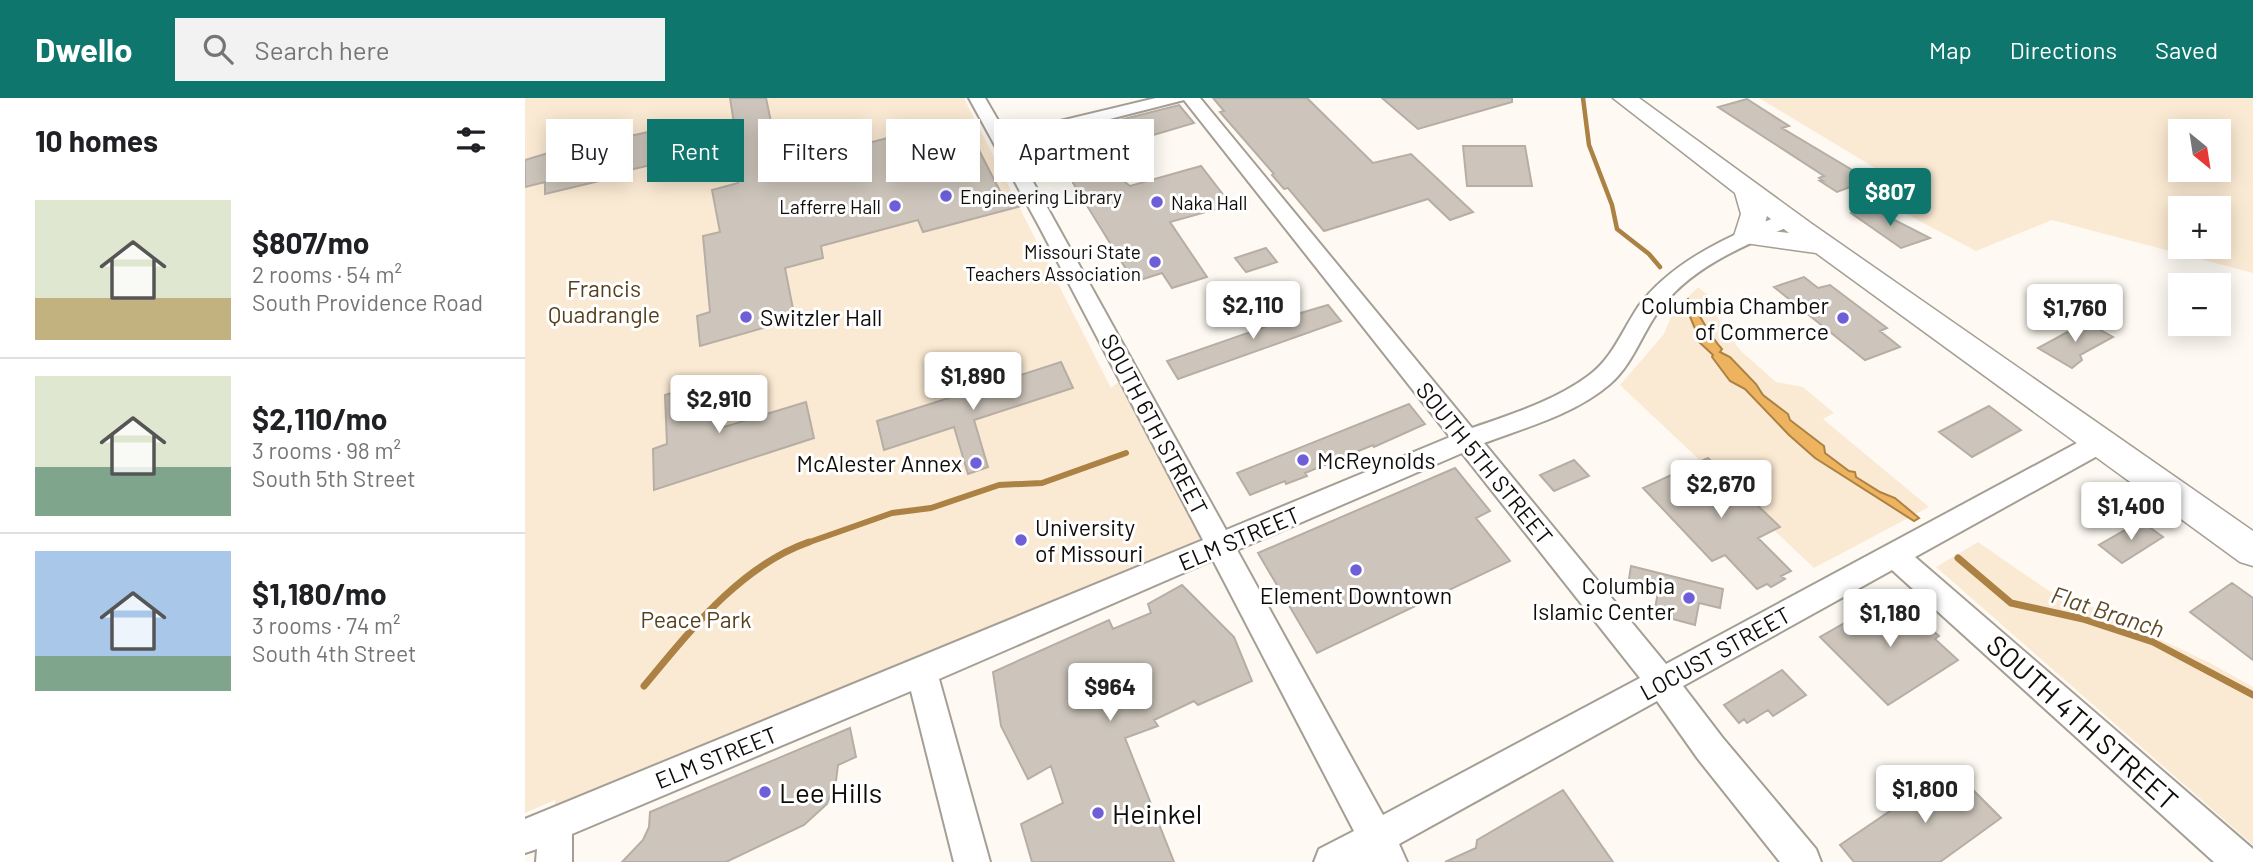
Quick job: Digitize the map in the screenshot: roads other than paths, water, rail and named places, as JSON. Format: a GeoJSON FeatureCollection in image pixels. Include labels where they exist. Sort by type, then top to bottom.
{"type":"FeatureCollection","features":[{"type":"Feature","properties":{"kind":"main road"},"geometry":{"type":"LineString","coordinates":[[1624,98],[1825,247],[2253,551]]}},
{"type":"Feature","properties":{"kind":"main road"},"geometry":{"type":"LineString","coordinates":[[1747,189],[1754,214],[1748,236],[1825,247]]}},
{"type":"Feature","properties":{"kind":"street","name":"SOUTH 6TH STREET"},"geometry":{"type":"LineString","coordinates":[[977,98],[994,128]]}},
{"type":"Feature","properties":{"kind":"street"},"geometry":{"type":"LineString","coordinates":[[1091,119],[1177,98]]}},
{"type":"Feature","properties":{"kind":"street","name":"SOUTH 5TH STREET"},"geometry":{"type":"LineString","coordinates":[[1191,98],[1662,682],[1710,748],[1803,862]]}},
{"type":"Feature","properties":{"kind":"street","name":"SOUTH 6TH STREET"},"geometry":{"type":"LineString","coordinates":[[1023,182],[1383,850]]}},
{"type":"Feature","properties":{"kind":"street","name":"ELM STREET"},"geometry":{"type":"LineString","coordinates":[[540,830],[922,672],[1467,440],[1551,408],[1599,381],[1617,361],[1653,303],[1684,274],[1707,257],[1788,220]]}},
{"type":"Feature","properties":{"kind":"street","name":"LOCUST STREET"},"geometry":{"type":"LineString","coordinates":[[1332,862],[1383,850],[1662,682],[2099,443]]}},
{"type":"Feature","properties":{"kind":"street","name":"SOUTH 4TH STREET"},"geometry":{"type":"LineString","coordinates":[[1894,555],[2240,862]]}},
{"type":"Feature","properties":{"kind":"street"},"geometry":{"type":"LineString","coordinates":[[922,672],[972,862]]}},
{"type":"Feature","properties":{"kind":"street"},"geometry":{"type":"LineString","coordinates":[[540,830],[554,862]]}},
{"type":"Feature","properties":{"kind":"waterway","name":"Flat Branch"},"geometry":{"type":"LineString","coordinates":[[1583,98],[1589,145],[1612,205],[1617,229],[1649,254],[1660,267]]}},
{"type":"Feature","properties":{"kind":"waterway"},"geometry":{"type":"LineString","coordinates":[[806,543],[892,513],[931,508],[999,485],[1042,483],[1126,453]]}},
{"type":"Feature","properties":{"kind":"waterway"},"geometry":{"type":"LineString","coordinates":[[644,686],[718,602],[761,567],[806,543]]}},
{"type":"Feature","properties":{"kind":"waterway","name":"Flat Branch"},"geometry":{"type":"LineString","coordinates":[[1958,558],[2011,603],[2083,619],[2153,642],[2253,695]]}},
{"type":"Feature","properties":{"kind":"place","name":"Engineering Library"},"geometry":{"type":"Point","coordinates":[946,196]}},
{"type":"Feature","properties":{"kind":"place","name":"Naka Hall"},"geometry":{"type":"Point","coordinates":[1157,202]}},
{"type":"Feature","properties":{"kind":"place","name":"Lafferre Hall"},"geometry":{"type":"Point","coordinates":[895,206]}},
{"type":"Feature","properties":{"kind":"place","name":"Missouri State Teachers Association"},"geometry":{"type":"Point","coordinates":[1155,262]}},
{"type":"Feature","properties":{"kind":"place","name":"Switzler Hall"},"geometry":{"type":"Point","coordinates":[746,317]}},
{"type":"Feature","properties":{"kind":"place","name":"Columbia Chamber of Commerce"},"geometry":{"type":"Point","coordinates":[1843,318]}},
{"type":"Feature","properties":{"kind":"place","name":"McReynolds"},"geometry":{"type":"Point","coordinates":[1303,460]}},
{"type":"Feature","properties":{"kind":"place","name":"McAlester Annex"},"geometry":{"type":"Point","coordinates":[976,463]}},
{"type":"Feature","properties":{"kind":"place","name":"University of Missouri"},"geometry":{"type":"Point","coordinates":[1021,540]}},
{"type":"Feature","properties":{"kind":"place","name":"Element Downtown"},"geometry":{"type":"Point","coordinates":[1356,570]}},
{"type":"Feature","properties":{"kind":"place","name":"Columbia Islamic Center"},"geometry":{"type":"Point","coordinates":[1689,598]}},
{"type":"Feature","properties":{"kind":"place","name":"Lee Hills"},"geometry":{"type":"Point","coordinates":[765,792]}},
{"type":"Feature","properties":{"kind":"place","name":"Heinkel"},"geometry":{"type":"Point","coordinates":[1098,813]}},
{"type":"Feature","properties":{"kind":"park label","name":"Francis Quadrangle"},"geometry":{"type":"Point","coordinates":[604,301]}},
{"type":"Feature","properties":{"kind":"park label","name":"Peace Park"},"geometry":{"type":"Point","coordinates":[696,619]}}]}
